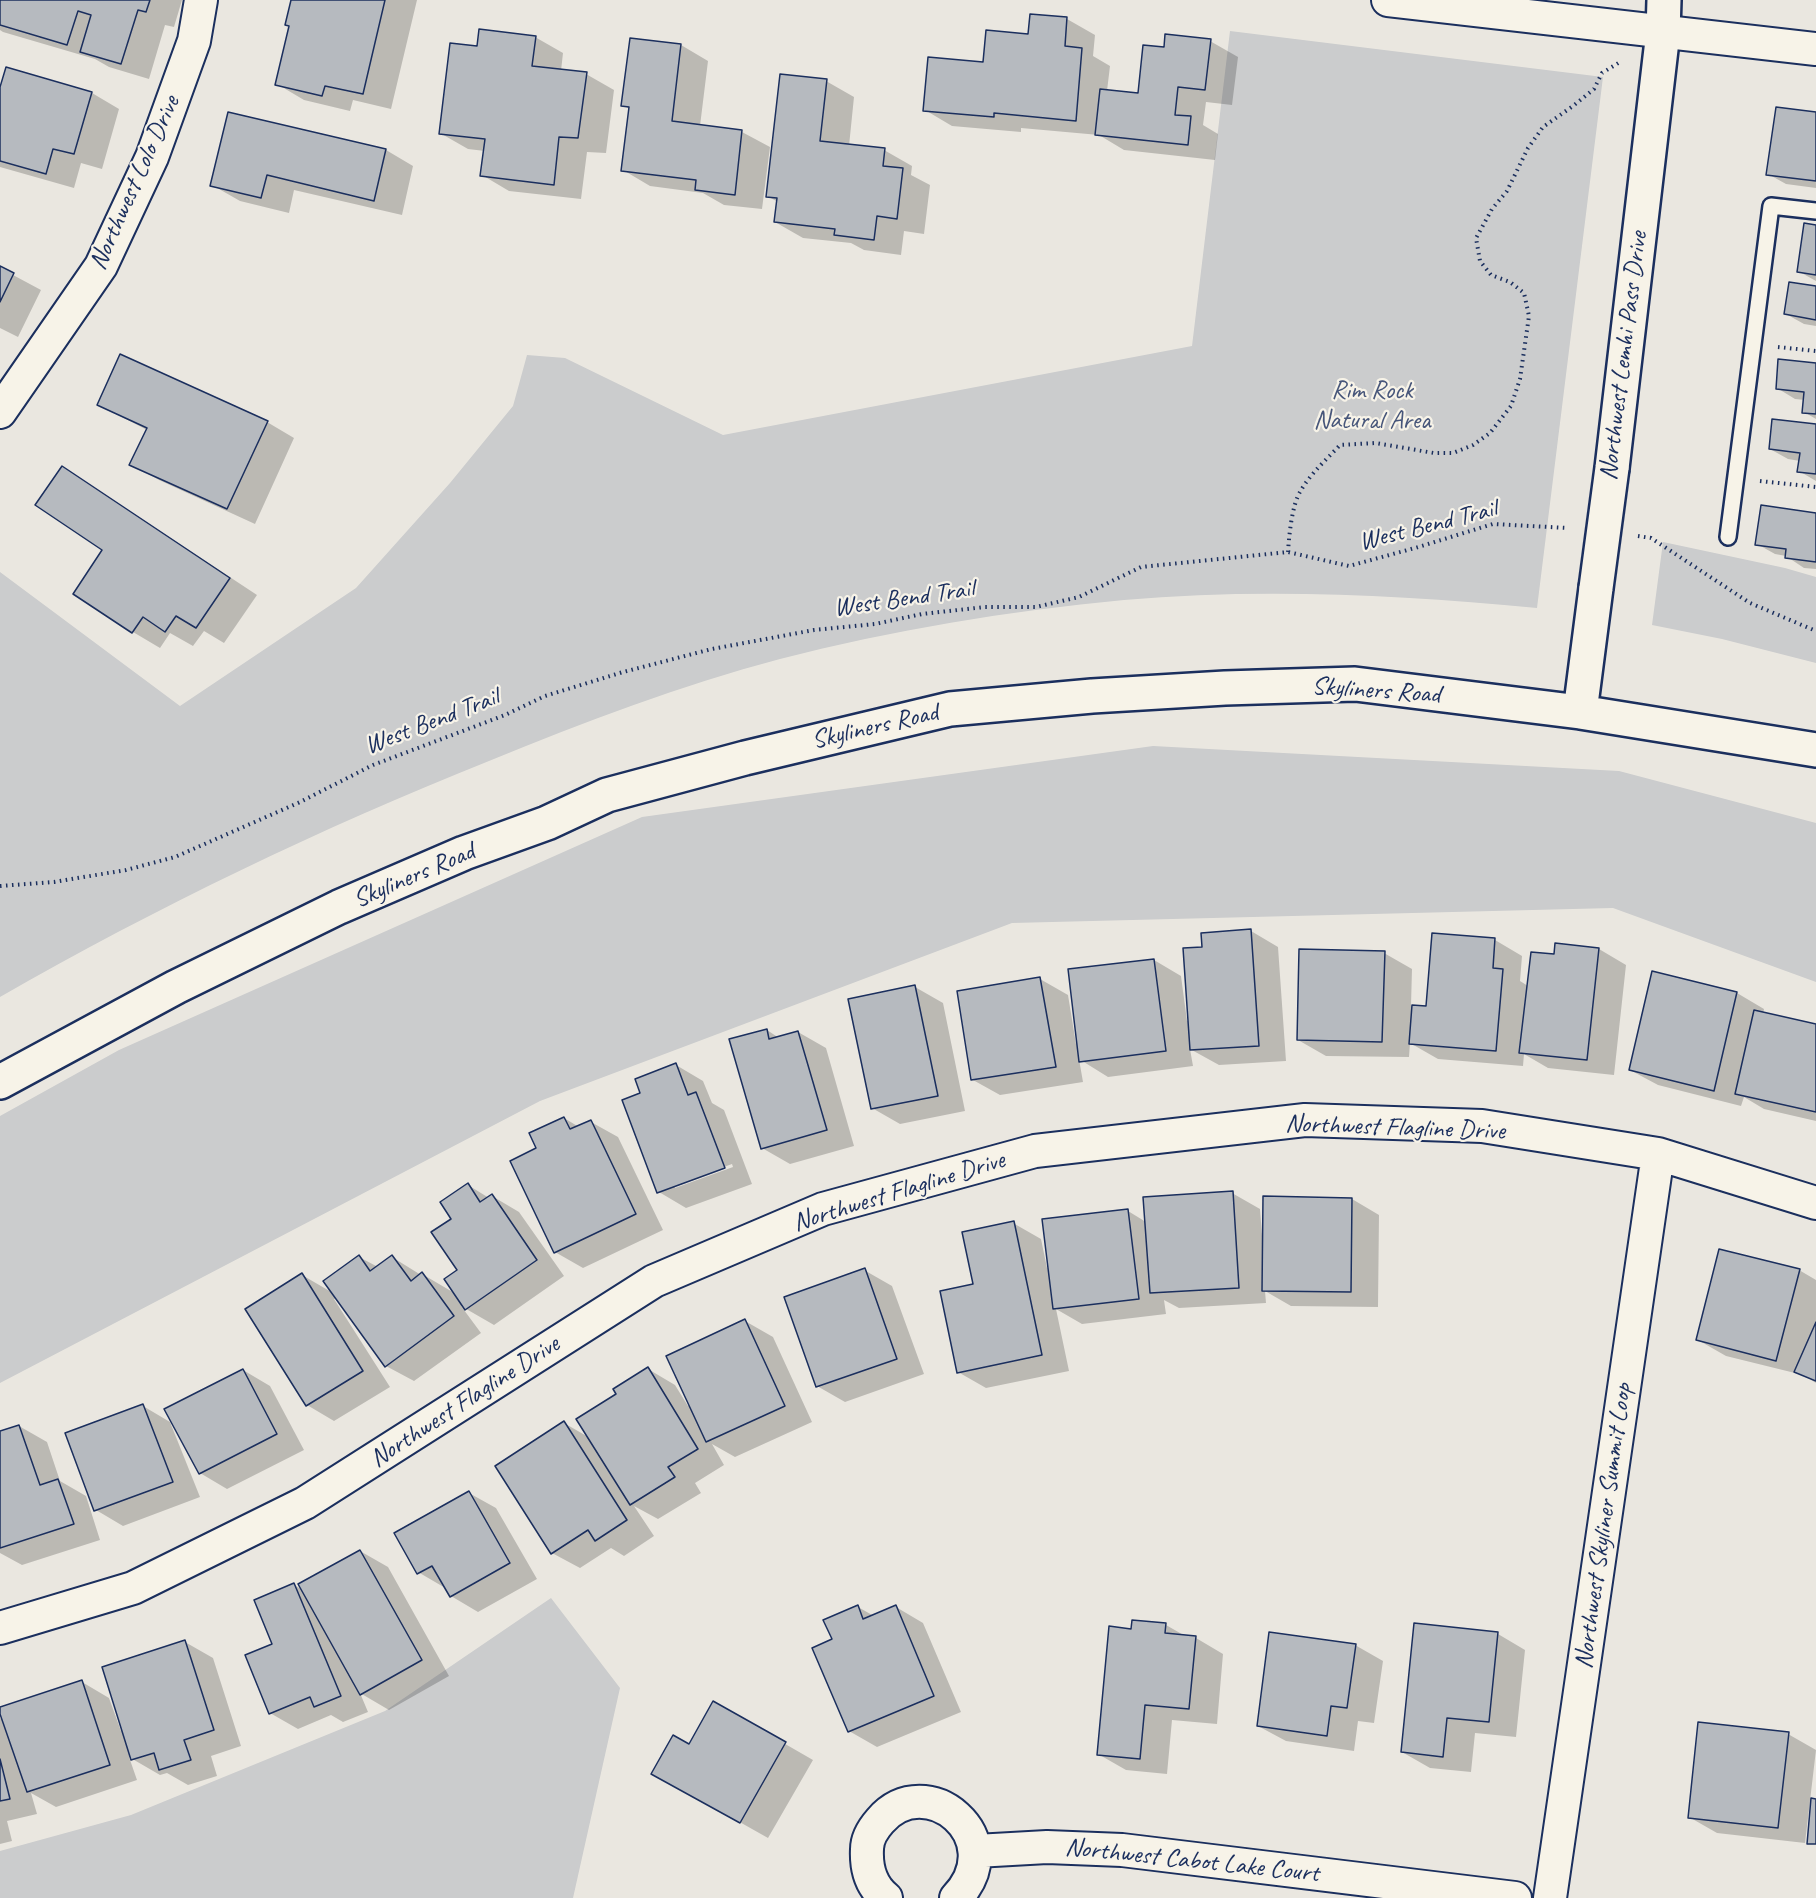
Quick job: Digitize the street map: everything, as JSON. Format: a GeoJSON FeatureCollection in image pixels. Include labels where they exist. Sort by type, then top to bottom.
{"type":"FeatureCollection","features":[{"type":"Feature","properties":{"kind":"street","name":"Northwest Lolo Drive"},"geometry":{"type":"LineString","coordinates":[[0,412],[101,266],[152,157],[194,41],[201,0]]}},
{"type":"Feature","properties":{"kind":"street"},"geometry":{"type":"LineString","coordinates":[[1388,0],[1816,49]]}},
{"type":"Feature","properties":{"kind":"street","name":"Northwest Lemhi Pass Drive"},"geometry":{"type":"LineString","coordinates":[[1580,712],[1612,468],[1664,0]]}},
{"type":"Feature","properties":{"kind":"street","name":"Skyliners Road"},"geometry":{"type":"LineString","coordinates":[[0,1082],[176,987],[339,907],[456,857],[547,823],[608,795],[744,758],[950,709],[1092,696],[1225,688],[1355,684],[1580,712],[1816,750]]}},
{"type":"Feature","properties":{"kind":"street","name":"Northwest Flagline Drive"},"geometry":{"type":"LineString","coordinates":[[0,1628],[133,1588],[305,1503],[654,1281],[823,1209],[1035,1151],[1305,1120],[1482,1126],[1658,1154],[1816,1203]]}},
{"type":"Feature","properties":{"kind":"street","name":"Northwest Skyliner Summit Loop"},"geometry":{"type":"LineString","coordinates":[[1550,1898],[1658,1154]]}},
{"type":"Feature","properties":{"kind":"street"},"geometry":{"type":"LineString","coordinates":[[886,1898],[870,1878],[866,1861],[867,1845],[873,1828],[885,1815],[899,1806],[916,1802],[933,1803],[949,1810],[962,1820],[971,1835],[976,1851],[974,1869],[968,1884],[956,1898]]}},
{"type":"Feature","properties":{"kind":"street","name":"Northwest Cabot Lake Court"},"geometry":{"type":"LineString","coordinates":[[976,1851],[1047,1847],[1122,1850],[1515,1898]]}},
{"type":"Feature","properties":{"kind":"lane"},"geometry":{"type":"LineString","coordinates":[[1728,537],[1771,206],[1816,211]]}},
{"type":"Feature","properties":{"kind":"path"},"geometry":{"type":"LineString","coordinates":[[1288,552],[1290,531],[1299,494],[1319,466],[1340,445],[1375,443],[1434,453],[1453,453],[1473,445],[1490,433],[1511,406],[1520,379],[1529,316],[1524,293],[1510,282],[1491,275],[1480,261],[1476,238],[1492,209],[1507,191],[1528,148],[1543,127],[1594,89],[1602,73],[1662,32]]}},
{"type":"Feature","properties":{"kind":"path"},"geometry":{"type":"LineString","coordinates":[[1754,344],[1816,351]]}},
{"type":"Feature","properties":{"kind":"path"},"geometry":{"type":"LineString","coordinates":[[1736,478],[1816,487]]}},
{"type":"Feature","properties":{"kind":"path","name":"West Bend Trail"},"geometry":{"type":"LineString","coordinates":[[0,886],[54,882],[126,870],[175,857],[298,803],[373,765],[506,715],[545,696],[634,669],[712,649],[814,630],[875,624],[922,614],[985,607],[1036,607],[1079,597],[1141,567],[1288,552],[1349,566],[1493,524],[1576,529]]}},
{"type":"Feature","properties":{"kind":"path"},"geometry":{"type":"LineString","coordinates":[[1630,535],[1651,538],[1750,603],[1816,631]]}},
{"type":"Feature","properties":{"kind":"green space","name":"Rim Rock Natural Area"},"geometry":{"type":"Polygon","coordinates":[[[1230,31],[1603,77],[1537,608],[1331,595],[1176,596],[994,616],[908,630],[780,659],[706,680],[597,718],[364,813],[179,900],[0,997],[0,572],[180,706],[356,588],[450,483],[513,406],[527,355],[565,358],[723,435],[1192,346],[1230,31]]]}},
{"type":"Feature","properties":{"kind":"green space"},"geometry":{"type":"Polygon","coordinates":[[[1663,542],[1785,568],[1816,577],[1816,663],[1722,639],[1652,625],[1663,542]]]}},
{"type":"Feature","properties":{"kind":"green space"},"geometry":{"type":"Polygon","coordinates":[[[1153,746],[1619,771],[1816,823],[1816,982],[1613,908],[1012,923],[540,1101],[0,1383],[0,1116],[119,1050],[642,817],[1153,746]]]}},
{"type":"Feature","properties":{"kind":"green space"},"geometry":{"type":"Polygon","coordinates":[[[551,1598],[620,1688],[573,1898],[0,1898],[0,1851],[131,1815],[385,1711],[551,1598]]]}},
{"type":"Feature","properties":{"kind":"building"},"geometry":{"type":"Polygon","coordinates":[[[0,0],[150,0],[146,12],[138,10],[121,64],[80,52],[91,15],[78,11],[67,45],[0,25],[0,0]]]}},
{"type":"Feature","properties":{"kind":"building"},"geometry":{"type":"Polygon","coordinates":[[[291,0],[385,0],[363,94],[325,86],[322,96],[275,85],[289,26],[285,25],[291,0]]]}},
{"type":"Feature","properties":{"kind":"building"},"geometry":{"type":"Polygon","coordinates":[[[1030,14],[1067,17],[1065,46],[1082,48],[1076,121],[994,113],[994,117],[923,111],[928,57],[983,62],[986,30],[1028,34],[1030,14]]]}},
{"type":"Feature","properties":{"kind":"building"},"geometry":{"type":"Polygon","coordinates":[[[479,29],[536,36],[532,66],[587,72],[578,138],[559,137],[554,185],[480,176],[485,139],[439,134],[450,43],[477,46],[479,29]]]}},
{"type":"Feature","properties":{"kind":"building"},"geometry":{"type":"Polygon","coordinates":[[[1165,34],[1211,39],[1205,90],[1178,87],[1175,115],[1191,116],[1188,145],[1095,135],[1100,89],[1138,93],[1143,45],[1164,47],[1165,34]]]}},
{"type":"Feature","properties":{"kind":"building"},"geometry":{"type":"Polygon","coordinates":[[[630,38],[681,44],[672,121],[742,130],[735,195],[695,190],[696,180],[621,171],[629,107],[621,106],[630,38]]]}},
{"type":"Feature","properties":{"kind":"building"},"geometry":{"type":"Polygon","coordinates":[[[6,67],[92,92],[74,154],[53,149],[46,174],[0,161],[0,87],[6,67]]]}},
{"type":"Feature","properties":{"kind":"building"},"geometry":{"type":"Polygon","coordinates":[[[780,74],[827,79],[820,141],[885,148],[883,166],[903,168],[897,219],[877,216],[874,240],[834,235],[835,229],[774,222],[777,198],[766,197],[780,74]]]}},
{"type":"Feature","properties":{"kind":"building"},"geometry":{"type":"Polygon","coordinates":[[[1776,107],[1816,112],[1816,181],[1766,175],[1776,107]]]}},
{"type":"Feature","properties":{"kind":"building"},"geometry":{"type":"Polygon","coordinates":[[[228,112],[386,149],[374,201],[267,175],[261,198],[210,186],[228,112]]]}},
{"type":"Feature","properties":{"kind":"building"},"geometry":{"type":"Polygon","coordinates":[[[1804,223],[1816,225],[1816,275],[1797,272],[1804,223]]]}},
{"type":"Feature","properties":{"kind":"building"},"geometry":{"type":"Polygon","coordinates":[[[0,266],[14,273],[0,302],[0,266]]]}},
{"type":"Feature","properties":{"kind":"building"},"geometry":{"type":"Polygon","coordinates":[[[1789,282],[1816,286],[1816,320],[1784,314],[1789,282]]]}},
{"type":"Feature","properties":{"kind":"building"},"geometry":{"type":"Polygon","coordinates":[[[120,354],[268,421],[227,509],[129,465],[147,428],[97,405],[120,354]]]}},
{"type":"Feature","properties":{"kind":"building"},"geometry":{"type":"Polygon","coordinates":[[[1778,359],[1816,363],[1816,414],[1802,413],[1804,392],[1776,389],[1778,359]]]}},
{"type":"Feature","properties":{"kind":"building"},"geometry":{"type":"Polygon","coordinates":[[[1772,419],[1816,424],[1816,474],[1797,472],[1800,453],[1769,449],[1772,419]]]}},
{"type":"Feature","properties":{"kind":"building"},"geometry":{"type":"Polygon","coordinates":[[[62,466],[230,578],[196,628],[176,616],[165,632],[143,617],[132,633],[73,594],[102,550],[35,505],[62,466]]]}},
{"type":"Feature","properties":{"kind":"building"},"geometry":{"type":"Polygon","coordinates":[[[1761,505],[1816,513],[1816,562],[1785,558],[1786,549],[1755,545],[1761,505]]]}},
{"type":"Feature","properties":{"kind":"building"},"geometry":{"type":"Polygon","coordinates":[[[1251,929],[1259,1046],[1190,1050],[1183,948],[1202,947],[1201,933],[1251,929]]]}},
{"type":"Feature","properties":{"kind":"building"},"geometry":{"type":"Polygon","coordinates":[[[1432,933],[1495,938],[1493,968],[1503,969],[1496,1051],[1409,1044],[1412,1005],[1426,1006],[1432,933]]]}},
{"type":"Feature","properties":{"kind":"building"},"geometry":{"type":"Polygon","coordinates":[[[1555,943],[1599,948],[1587,1060],[1519,1053],[1531,952],[1554,954],[1555,943]]]}},
{"type":"Feature","properties":{"kind":"building"},"geometry":{"type":"Polygon","coordinates":[[[1299,949],[1385,951],[1382,1042],[1297,1040],[1299,949]]]}},
{"type":"Feature","properties":{"kind":"building"},"geometry":{"type":"Polygon","coordinates":[[[1154,959],[1166,1051],[1079,1062],[1068,969],[1154,959]]]}},
{"type":"Feature","properties":{"kind":"building"},"geometry":{"type":"Polygon","coordinates":[[[1652,971],[1737,992],[1714,1091],[1629,1070],[1652,971]]]}},
{"type":"Feature","properties":{"kind":"building"},"geometry":{"type":"Polygon","coordinates":[[[1040,977],[1056,1067],[971,1080],[957,991],[1040,977]]]}},
{"type":"Feature","properties":{"kind":"building"},"geometry":{"type":"Polygon","coordinates":[[[915,985],[938,1096],[871,1109],[848,999],[915,985]]]}},
{"type":"Feature","properties":{"kind":"building"},"geometry":{"type":"Polygon","coordinates":[[[1754,1010],[1816,1024],[1816,1112],[1735,1094],[1754,1010]]]}},
{"type":"Feature","properties":{"kind":"building"},"geometry":{"type":"Polygon","coordinates":[[[767,1029],[769,1039],[798,1031],[827,1130],[761,1149],[729,1039],[767,1029]]]}},
{"type":"Feature","properties":{"kind":"building"},"geometry":{"type":"Polygon","coordinates":[[[676,1063],[688,1095],[696,1092],[725,1168],[657,1193],[622,1100],[640,1093],[635,1079],[676,1063]]]}},
{"type":"Feature","properties":{"kind":"building"},"geometry":{"type":"Polygon","coordinates":[[[564,1117],[570,1129],[591,1120],[636,1214],[554,1253],[510,1161],[536,1148],[529,1133],[564,1117]]]}},
{"type":"Feature","properties":{"kind":"building"},"geometry":{"type":"Polygon","coordinates":[[[468,1183],[480,1202],[492,1194],[537,1260],[465,1310],[444,1279],[457,1270],[431,1232],[451,1219],[440,1202],[468,1183]]]}},
{"type":"Feature","properties":{"kind":"building"},"geometry":{"type":"Polygon","coordinates":[[[1233,1191],[1239,1288],[1150,1293],[1143,1197],[1233,1191]]]}},
{"type":"Feature","properties":{"kind":"building"},"geometry":{"type":"Polygon","coordinates":[[[1263,1196],[1352,1198],[1351,1292],[1262,1291],[1263,1196]]]}},
{"type":"Feature","properties":{"kind":"building"},"geometry":{"type":"Polygon","coordinates":[[[1128,1209],[1139,1299],[1053,1309],[1042,1219],[1128,1209]]]}},
{"type":"Feature","properties":{"kind":"building"},"geometry":{"type":"Polygon","coordinates":[[[1014,1221],[1042,1355],[957,1373],[940,1291],[973,1284],[962,1232],[1014,1221]]]}},
{"type":"Feature","properties":{"kind":"building"},"geometry":{"type":"Polygon","coordinates":[[[1719,1249],[1800,1269],[1776,1361],[1696,1340],[1719,1249]]]}},
{"type":"Feature","properties":{"kind":"building"},"geometry":{"type":"Polygon","coordinates":[[[359,1255],[370,1271],[392,1255],[411,1281],[422,1272],[454,1316],[385,1367],[323,1281],[359,1255]]]}},
{"type":"Feature","properties":{"kind":"building"},"geometry":{"type":"Polygon","coordinates":[[[865,1268],[897,1359],[816,1387],[784,1297],[865,1268]]]}},
{"type":"Feature","properties":{"kind":"building"},"geometry":{"type":"Polygon","coordinates":[[[302,1273],[363,1371],[306,1406],[245,1309],[302,1273]]]}},
{"type":"Feature","properties":{"kind":"building"},"geometry":{"type":"Polygon","coordinates":[[[745,1319],[785,1406],[706,1442],[666,1356],[745,1319]]]}},
{"type":"Feature","properties":{"kind":"building"},"geometry":{"type":"Polygon","coordinates":[[[1816,1322],[1816,1381],[1794,1372],[1816,1322]]]}},
{"type":"Feature","properties":{"kind":"building"},"geometry":{"type":"Polygon","coordinates":[[[648,1367],[698,1449],[668,1467],[675,1477],[630,1505],[576,1419],[616,1394],[613,1389],[648,1367]]]}},
{"type":"Feature","properties":{"kind":"building"},"geometry":{"type":"Polygon","coordinates":[[[243,1369],[277,1434],[199,1474],[164,1409],[243,1369]]]}},
{"type":"Feature","properties":{"kind":"building"},"geometry":{"type":"Polygon","coordinates":[[[143,1404],[173,1482],[94,1511],[65,1433],[143,1404]]]}},
{"type":"Feature","properties":{"kind":"building"},"geometry":{"type":"Polygon","coordinates":[[[564,1421],[627,1520],[595,1541],[588,1530],[551,1554],[495,1466],[564,1421]]]}},
{"type":"Feature","properties":{"kind":"building"},"geometry":{"type":"Polygon","coordinates":[[[19,1425],[40,1485],[58,1479],[74,1524],[0,1548],[0,1431],[19,1425]]]}},
{"type":"Feature","properties":{"kind":"building"},"geometry":{"type":"Polygon","coordinates":[[[469,1491],[510,1563],[450,1597],[432,1566],[417,1574],[394,1533],[469,1491]]]}},
{"type":"Feature","properties":{"kind":"building"},"geometry":{"type":"Polygon","coordinates":[[[360,1550],[422,1660],[360,1695],[298,1584],[360,1550]]]}},
{"type":"Feature","properties":{"kind":"building"},"geometry":{"type":"Polygon","coordinates":[[[294,1583],[341,1696],[314,1707],[310,1697],[269,1714],[245,1655],[272,1644],[254,1600],[294,1583]]]}},
{"type":"Feature","properties":{"kind":"building"},"geometry":{"type":"Polygon","coordinates":[[[858,1605],[863,1619],[896,1605],[934,1696],[848,1732],[812,1648],[832,1639],[823,1620],[858,1605]]]}},
{"type":"Feature","properties":{"kind":"building"},"geometry":{"type":"Polygon","coordinates":[[[1132,1620],[1166,1623],[1165,1633],[1196,1636],[1189,1709],[1145,1705],[1140,1759],[1097,1755],[1109,1626],[1131,1629],[1132,1620]]]}},
{"type":"Feature","properties":{"kind":"building"},"geometry":{"type":"Polygon","coordinates":[[[1414,1623],[1498,1632],[1489,1722],[1447,1718],[1443,1757],[1401,1752],[1414,1623]]]}},
{"type":"Feature","properties":{"kind":"building"},"geometry":{"type":"Polygon","coordinates":[[[1269,1632],[1356,1644],[1347,1708],[1331,1706],[1327,1736],[1257,1726],[1269,1632]]]}},
{"type":"Feature","properties":{"kind":"building"},"geometry":{"type":"Polygon","coordinates":[[[185,1640],[214,1730],[184,1740],[191,1760],[159,1770],[154,1753],[131,1760],[102,1667],[185,1640]]]}},
{"type":"Feature","properties":{"kind":"building"},"geometry":{"type":"Polygon","coordinates":[[[82,1680],[110,1765],[27,1792],[0,1714],[0,1707],[82,1680]]]}},
{"type":"Feature","properties":{"kind":"building"},"geometry":{"type":"Polygon","coordinates":[[[713,1701],[786,1742],[740,1823],[651,1774],[673,1735],[689,1744],[713,1701]]]}},
{"type":"Feature","properties":{"kind":"building"},"geometry":{"type":"Polygon","coordinates":[[[1698,1722],[1789,1732],[1778,1828],[1688,1818],[1698,1722]]]}},
{"type":"Feature","properties":{"kind":"building"},"geometry":{"type":"Polygon","coordinates":[[[0,1759],[10,1799],[0,1801],[0,1759]]]}},
{"type":"Feature","properties":{"kind":"building"},"geometry":{"type":"Polygon","coordinates":[[[1811,1798],[1816,1799],[1816,1844],[1807,1844],[1811,1798]]]}}]}
